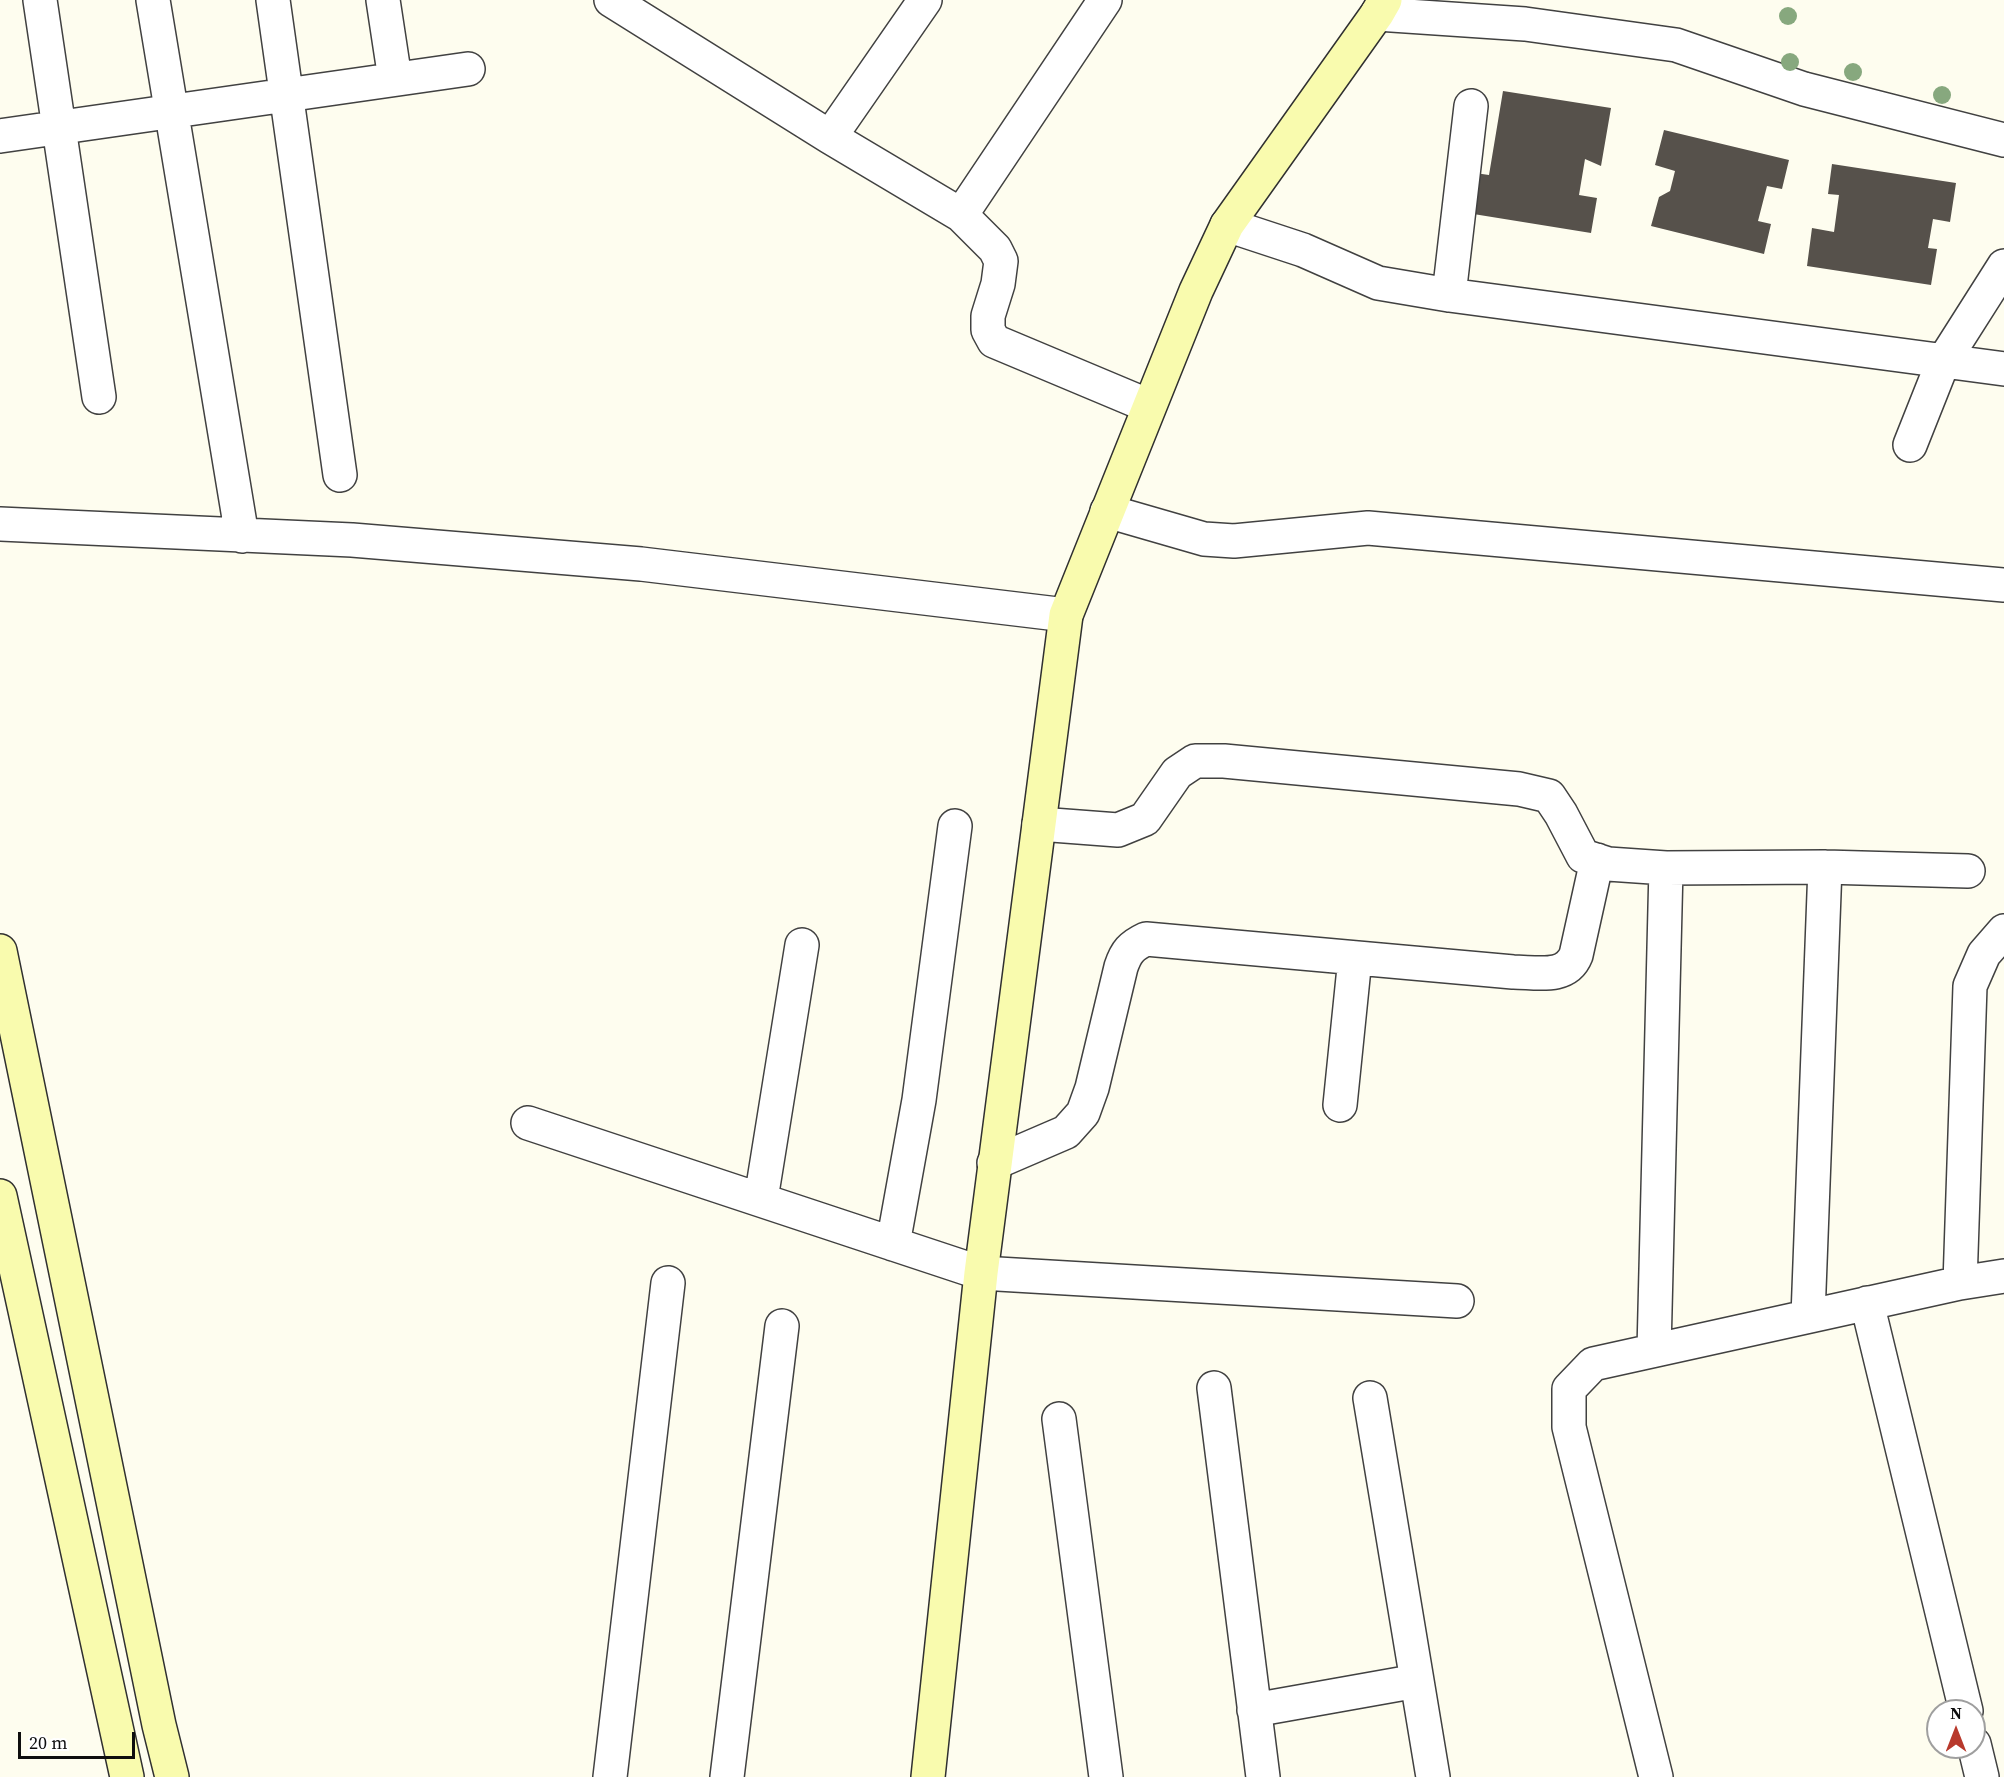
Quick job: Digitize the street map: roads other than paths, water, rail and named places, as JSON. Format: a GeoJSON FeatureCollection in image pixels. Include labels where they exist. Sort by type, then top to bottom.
{"type":"FeatureCollection","features":[{"type":"Feature","properties":{"kind":"street"},"geometry":{"type":"LineString","coordinates":[[40,0],[99,397]]}},
{"type":"Feature","properties":{"kind":"street"},"geometry":{"type":"LineString","coordinates":[[153,0],[242,536]]}},
{"type":"Feature","properties":{"kind":"street"},"geometry":{"type":"LineString","coordinates":[[273,0],[340,475]]}},
{"type":"Feature","properties":{"kind":"street"},"geometry":{"type":"LineString","coordinates":[[383,0],[395,79]]}},
{"type":"Feature","properties":{"kind":"street"},"geometry":{"type":"LineString","coordinates":[[611,0],[830,137],[961,215],[995,249],[1001,261],[998,284],[988,316],[988,330],[994,341],[1149,406]]}},
{"type":"Feature","properties":{"kind":"street"},"geometry":{"type":"LineString","coordinates":[[830,137],[925,0]]}},
{"type":"Feature","properties":{"kind":"street"},"geometry":{"type":"LineString","coordinates":[[961,215],[1105,0]]}},
{"type":"Feature","properties":{"kind":"street"},"geometry":{"type":"LineString","coordinates":[[928,1777],[994,1163],[1066,615],[1196,291],[1227,225],[1381,7],[1676,45],[1804,89],[2004,140]]}},
{"type":"Feature","properties":{"kind":"street"},"geometry":{"type":"LineString","coordinates":[[0,136],[468,69]]}},
{"type":"Feature","properties":{"kind":"street"},"geometry":{"type":"LineString","coordinates":[[1449,295],[1471,106]]}},
{"type":"Feature","properties":{"kind":"street"},"geometry":{"type":"LineString","coordinates":[[1227,225],[1303,250],[1378,283],[1449,295],[2004,369]]}},
{"type":"Feature","properties":{"kind":"street"},"geometry":{"type":"LineString","coordinates":[[1910,445],[1943,362],[2004,266]]}},
{"type":"Feature","properties":{"kind":"street"},"geometry":{"type":"LineString","coordinates":[[1107,511],[1204,539],[1234,541],[1368,528],[2004,585]]}},
{"type":"Feature","properties":{"kind":"street"},"geometry":{"type":"LineString","coordinates":[[0,524],[352,540],[641,564],[1066,615]]}},
{"type":"Feature","properties":{"kind":"street"},"geometry":{"type":"LineString","coordinates":[[1039,824],[1118,830],[1144,819],[1177,773],[1195,761],[1224,761],[1519,789],[1549,796],[1561,813],[1583,856],[1608,864],[1666,868],[1825,867],[1968,871]]}},
{"type":"Feature","properties":{"kind":"street"},"geometry":{"type":"LineString","coordinates":[[893,1244],[919,1100],[955,826]]}},
{"type":"Feature","properties":{"kind":"street"},"geometry":{"type":"LineString","coordinates":[[994,1163],[1066,1132],[1083,1113],[1092,1088],[1121,967],[1126,952],[1135,944],[1146,939],[1513,972],[1562,972],[1572,965],[1576,955],[1597,860]]}},
{"type":"Feature","properties":{"kind":"street"},"geometry":{"type":"LineString","coordinates":[[1808,1316],[1825,867]]}},
{"type":"Feature","properties":{"kind":"street"},"geometry":{"type":"LineString","coordinates":[[1654,1350],[1666,868]]}},
{"type":"Feature","properties":{"kind":"street"},"geometry":{"type":"LineString","coordinates":[[1960,1283],[1970,986],[1984,954],[2004,931]]}},
{"type":"Feature","properties":{"kind":"street"},"geometry":{"type":"LineString","coordinates":[[761,1198],[802,945]]}},
{"type":"Feature","properties":{"kind":"street"},"geometry":{"type":"LineString","coordinates":[[0,951],[152,1690],[172,1777]]}},
{"type":"Feature","properties":{"kind":"street"},"geometry":{"type":"LineString","coordinates":[[1340,1105],[1355,958]]}},
{"type":"Feature","properties":{"kind":"street"},"geometry":{"type":"LineString","coordinates":[[528,1123],[761,1198],[981,1273],[1457,1300]]}},
{"type":"Feature","properties":{"kind":"street"},"geometry":{"type":"LineString","coordinates":[[0,1196],[127,1777]]}},
{"type":"Feature","properties":{"kind":"street"},"geometry":{"type":"LineString","coordinates":[[1656,1777],[1569,1427],[1569,1389],[1593,1364],[1960,1283],[2004,1276]]}},
{"type":"Feature","properties":{"kind":"street"},"geometry":{"type":"LineString","coordinates":[[610,1777],[668,1283]]}},
{"type":"Feature","properties":{"kind":"street"},"geometry":{"type":"LineString","coordinates":[[1867,1303],[1963,1699]]}},
{"type":"Feature","properties":{"kind":"street"},"geometry":{"type":"LineString","coordinates":[[727,1777],[782,1326]]}},
{"type":"Feature","properties":{"kind":"street"},"geometry":{"type":"LineString","coordinates":[[1214,1388],[1263,1777]]}},
{"type":"Feature","properties":{"kind":"street"},"geometry":{"type":"LineString","coordinates":[[1370,1398],[1433,1777]]}},
{"type":"Feature","properties":{"kind":"street"},"geometry":{"type":"LineString","coordinates":[[1059,1419],[1106,1777]]}},
{"type":"Feature","properties":{"kind":"street"},"geometry":{"type":"LineString","coordinates":[[1254,1710],[1417,1681]]}},
{"type":"Feature","properties":{"kind":"street"},"geometry":{"type":"LineString","coordinates":[[1978,1759],[1982,1777]]}}]}
